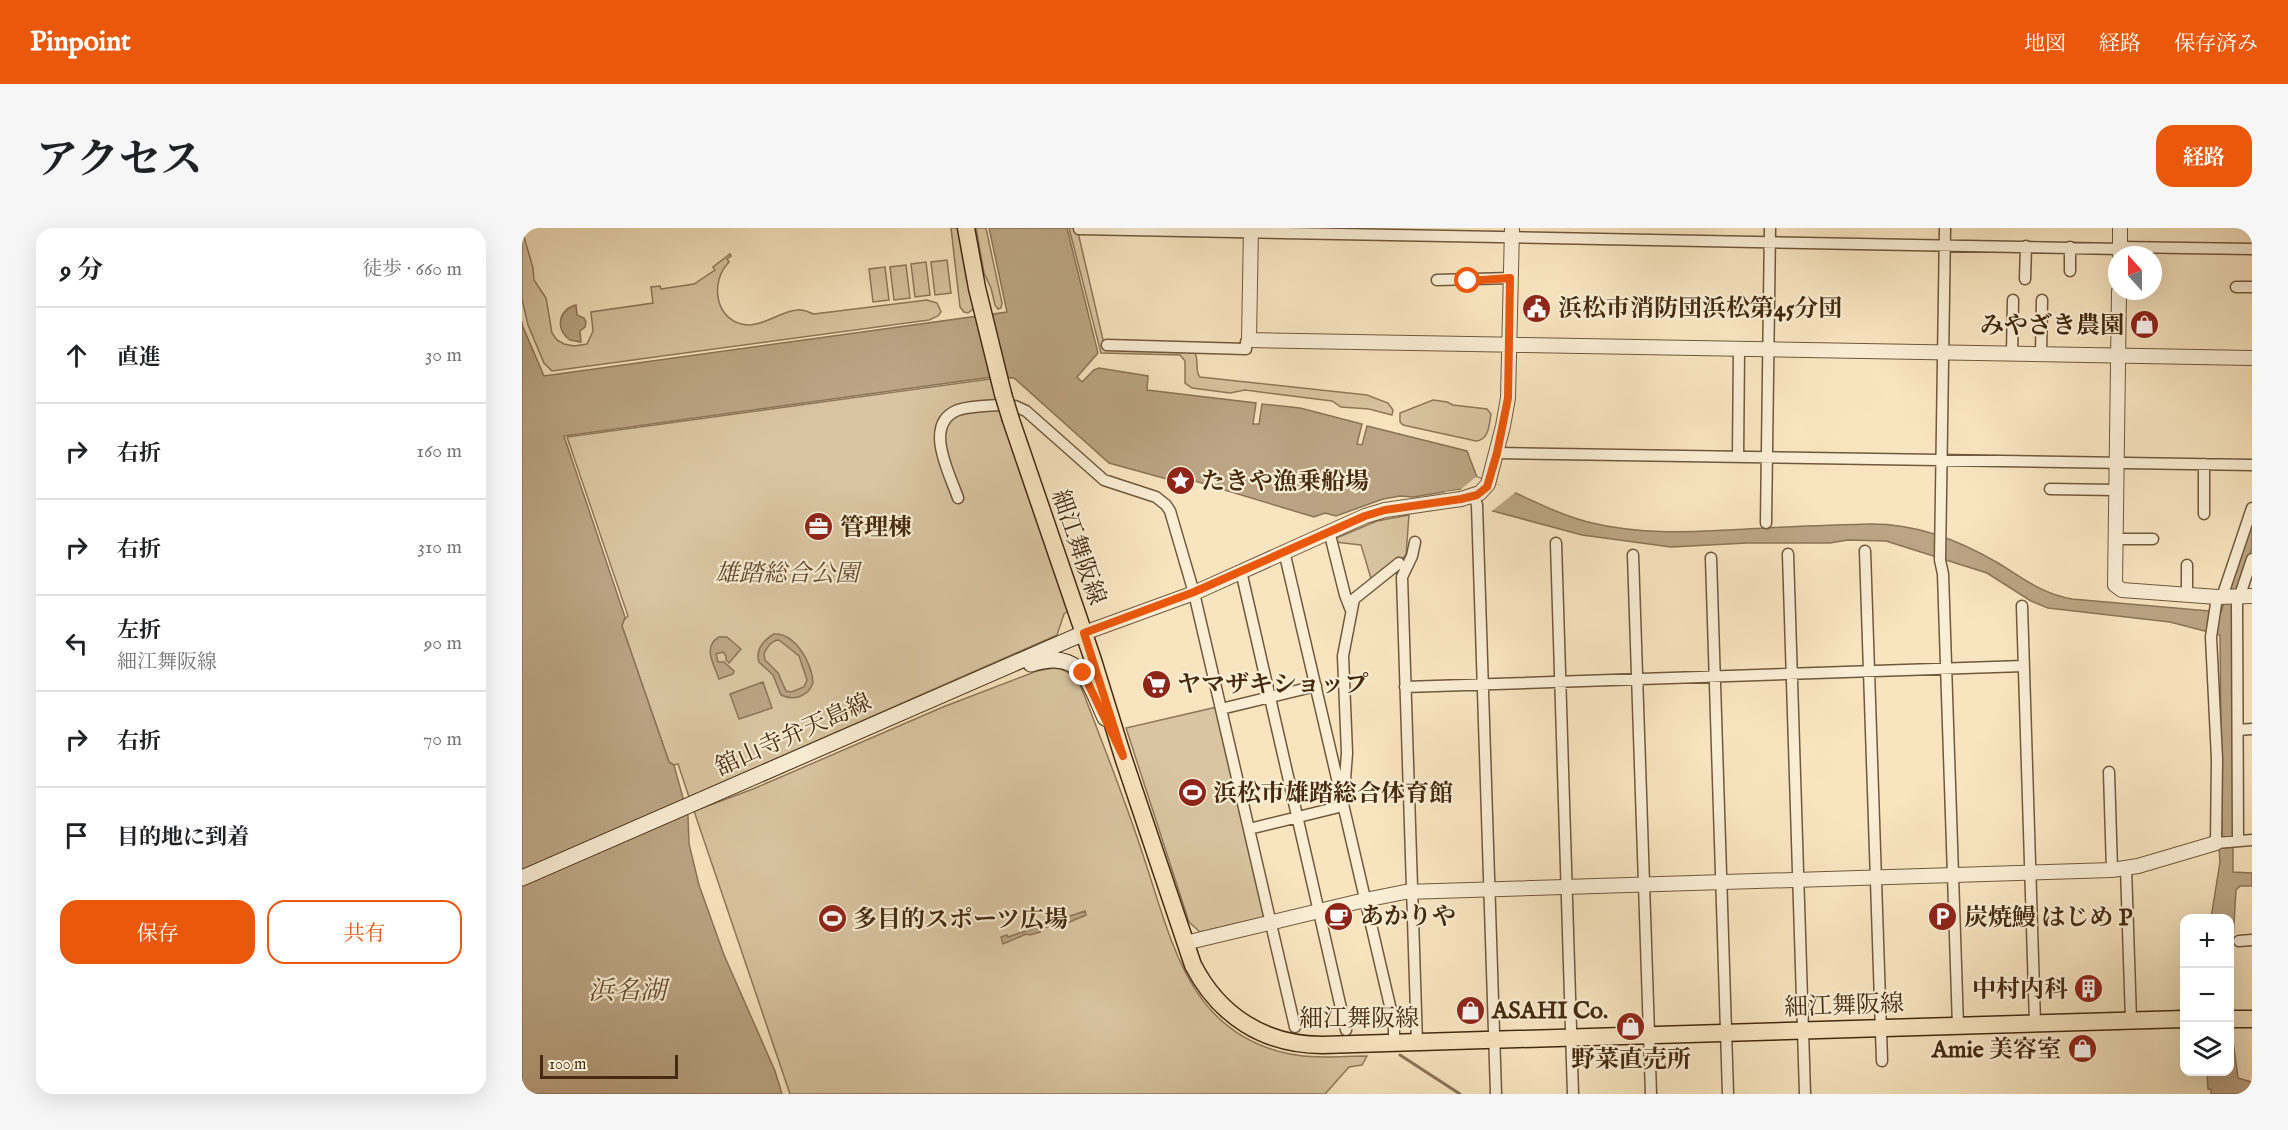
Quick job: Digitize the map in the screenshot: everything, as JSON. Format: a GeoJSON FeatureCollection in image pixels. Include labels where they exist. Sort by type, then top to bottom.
{"type":"FeatureCollection","features":[{"type":"Feature","properties":{"kind":"main road","name":"細江舞阪線"},"geometry":{"type":"LineString","coordinates":[[966,228],[982,309],[1006,402],[1185,943],[1198,973],[1213,997],[1234,1016],[1258,1031],[1303,1045],[2180,1019]]}},
{"type":"Feature","properties":{"kind":"main road","name":"舘山寺弁天島線"},"geometry":{"type":"LineString","coordinates":[[522,878],[1084,633]]}},
{"type":"Feature","properties":{"kind":"main road"},"geometry":{"type":"LineString","coordinates":[[960,686],[1042,660],[1055,659],[1067,662],[1079,668],[1087,678],[1123,756]]}},
{"type":"Feature","properties":{"kind":"main road"},"geometry":{"type":"LineString","coordinates":[[2234,1019],[2252,1019]]}},
{"type":"Feature","properties":{"kind":"street"},"geometry":{"type":"LineString","coordinates":[[1766,523],[1770,228]]}},
{"type":"Feature","properties":{"kind":"street"},"geometry":{"type":"LineString","coordinates":[[1945,228],[1940,560],[1943,574],[1958,1026]]}},
{"type":"Feature","properties":{"kind":"street"},"geometry":{"type":"LineString","coordinates":[[2120,228],[2120,246]]}},
{"type":"Feature","properties":{"kind":"street"},"geometry":{"type":"LineString","coordinates":[[1079,229],[1511,232],[1770,242],[2108,249]]}},
{"type":"Feature","properties":{"kind":"street"},"geometry":{"type":"LineString","coordinates":[[1107,345],[1246,349],[1246,342],[1249,340],[1251,230]]}},
{"type":"Feature","properties":{"kind":"street"},"geometry":{"type":"LineString","coordinates":[[1084,633],[1194,592],[1365,516],[1385,510],[1471,500],[1482,491],[1489,481],[1497,453],[1508,398],[1511,232]]}},
{"type":"Feature","properties":{"kind":"street"},"geometry":{"type":"LineString","coordinates":[[2025,279],[2026,246]]}},
{"type":"Feature","properties":{"kind":"street"},"geometry":{"type":"LineString","coordinates":[[2070,247],[2070,271]]}},
{"type":"Feature","properties":{"kind":"street"},"geometry":{"type":"LineString","coordinates":[[2162,250],[2252,249]]}},
{"type":"Feature","properties":{"kind":"street"},"geometry":{"type":"LineString","coordinates":[[1437,280],[1510,278]]}},
{"type":"Feature","properties":{"kind":"street"},"geometry":{"type":"LineString","coordinates":[[2236,287],[2252,287]]}},
{"type":"Feature","properties":{"kind":"street"},"geometry":{"type":"LineString","coordinates":[[2012,354],[2013,300]]}},
{"type":"Feature","properties":{"kind":"street"},"geometry":{"type":"LineString","coordinates":[[2041,354],[2042,300]]}},
{"type":"Feature","properties":{"kind":"street"},"geometry":{"type":"LineString","coordinates":[[2119,300],[2115,580],[2118,588],[2230,598],[2237,604],[2236,841]]}},
{"type":"Feature","properties":{"kind":"street"},"geometry":{"type":"LineString","coordinates":[[1249,340],[2252,358]]}},
{"type":"Feature","properties":{"kind":"street"},"geometry":{"type":"LineString","coordinates":[[1738,457],[1739,349]]}},
{"type":"Feature","properties":{"kind":"street"},"geometry":{"type":"LineString","coordinates":[[958,498],[939,441],[943,423],[951,414],[962,409],[1006,402],[1026,411],[1104,480],[1156,497],[1170,511],[1194,592],[1295,1027]]}},
{"type":"Feature","properties":{"kind":"street"},"geometry":{"type":"LineString","coordinates":[[1497,453],[2252,465]]}},
{"type":"Feature","properties":{"kind":"street"},"geometry":{"type":"LineString","coordinates":[[2204,464],[2204,514]]}},
{"type":"Feature","properties":{"kind":"street"},"geometry":{"type":"LineString","coordinates":[[2050,489],[2116,490]]}},
{"type":"Feature","properties":{"kind":"street"},"geometry":{"type":"LineString","coordinates":[[1471,500],[1482,684],[1496,1094]]}},
{"type":"Feature","properties":{"kind":"street"},"geometry":{"type":"LineString","coordinates":[[2230,598],[2252,508]]}},
{"type":"Feature","properties":{"kind":"street"},"geometry":{"type":"LineString","coordinates":[[1329,531],[1345,595],[1352,608]]}},
{"type":"Feature","properties":{"kind":"street"},"geometry":{"type":"LineString","coordinates":[[2115,539],[2153,539]]}},
{"type":"Feature","properties":{"kind":"street"},"geometry":{"type":"LineString","coordinates":[[1415,542],[1412,556],[1402,577],[1417,1042]]}},
{"type":"Feature","properties":{"kind":"street"},"geometry":{"type":"LineString","coordinates":[[1556,543],[1574,1094]]}},
{"type":"Feature","properties":{"kind":"street"},"geometry":{"type":"LineString","coordinates":[[1284,551],[1394,1023],[1394,1043]]}},
{"type":"Feature","properties":{"kind":"street"},"geometry":{"type":"LineString","coordinates":[[1865,551],[1882,1061]]}},
{"type":"Feature","properties":{"kind":"street"},"geometry":{"type":"LineString","coordinates":[[1788,554],[1805,1094]]}},
{"type":"Feature","properties":{"kind":"street"},"geometry":{"type":"LineString","coordinates":[[1633,555],[1651,1094]]}},
{"type":"Feature","properties":{"kind":"street"},"geometry":{"type":"LineString","coordinates":[[1711,558],[1728,1094]]}},
{"type":"Feature","properties":{"kind":"street"},"geometry":{"type":"LineString","coordinates":[[2218,843],[2217,759],[2211,635],[2252,559]]}},
{"type":"Feature","properties":{"kind":"street"},"geometry":{"type":"LineString","coordinates":[[1343,806],[1347,753],[1343,656],[1354,599],[1399,563]]}},
{"type":"Feature","properties":{"kind":"street"},"geometry":{"type":"LineString","coordinates":[[2187,565],[2187,595]]}},
{"type":"Feature","properties":{"kind":"street"},"geometry":{"type":"LineString","coordinates":[[1241,571],[1346,1030]]}},
{"type":"Feature","properties":{"kind":"street"},"geometry":{"type":"LineString","coordinates":[[2022,606],[2035,1023]]}},
{"type":"Feature","properties":{"kind":"street"},"geometry":{"type":"LineString","coordinates":[[1405,687],[2024,666]]}},
{"type":"Feature","properties":{"kind":"street"},"geometry":{"type":"LineString","coordinates":[[1221,709],[1316,686]]}},
{"type":"Feature","properties":{"kind":"street"},"geometry":{"type":"LineString","coordinates":[[2238,730],[2252,729]]}},
{"type":"Feature","properties":{"kind":"street"},"geometry":{"type":"LineString","coordinates":[[2109,772],[2131,1020]]}},
{"type":"Feature","properties":{"kind":"street"},"geometry":{"type":"LineString","coordinates":[[1249,829],[1343,806]]}},
{"type":"Feature","properties":{"kind":"street"},"geometry":{"type":"LineString","coordinates":[[1185,943],[1365,900],[1412,892],[2119,869],[2218,843],[2252,840]]}},
{"type":"Feature","properties":{"kind":"street"},"geometry":{"type":"LineString","coordinates":[[2239,941],[2252,940]]}},
{"type":"Feature","properties":{"kind":"green space"},"geometry":{"type":"Polygon","coordinates":[[[951,228],[960,228],[974,304],[973,309],[968,313],[960,307],[951,228]]]}},
{"type":"Feature","properties":{"kind":"green space"},"geometry":{"type":"Polygon","coordinates":[[[976,228],[986,228],[1002,303],[1001,308],[998,309],[984,273],[976,228]]]}},
{"type":"Feature","properties":{"kind":"green space"},"geometry":{"type":"Polygon","coordinates":[[[1069,228],[1077,228],[1104,344],[1194,351],[1200,377],[1367,395],[1388,403],[1393,410],[1392,415],[1369,409],[1341,407],[1332,401],[1245,390],[1230,393],[1192,388],[1185,383],[1185,361],[1180,355],[1101,353],[1069,228]]]}},
{"type":"Feature","properties":{"kind":"green space"},"geometry":{"type":"Polygon","coordinates":[[[522,230],[533,268],[534,280],[546,298],[552,333],[557,340],[574,346],[587,344],[593,331],[591,312],[653,303],[651,287],[660,286],[661,289],[694,284],[715,270],[713,267],[730,254],[731,256],[727,259],[729,262],[719,280],[719,300],[728,317],[737,323],[755,324],[797,310],[814,314],[927,300],[937,303],[941,312],[929,320],[552,371],[544,363],[528,325],[522,299],[522,230]]]}},
{"type":"Feature","properties":{"kind":"green space"},"geometry":{"type":"Polygon","coordinates":[[[947,260],[951,293],[935,295],[931,262],[947,260]]]}},
{"type":"Feature","properties":{"kind":"green space"},"geometry":{"type":"Polygon","coordinates":[[[926,262],[930,295],[915,297],[911,264],[926,262]]]}},
{"type":"Feature","properties":{"kind":"green space"},"geometry":{"type":"Polygon","coordinates":[[[906,265],[910,298],[894,300],[890,267],[906,265]]]}},
{"type":"Feature","properties":{"kind":"green space"},"geometry":{"type":"Polygon","coordinates":[[[885,267],[889,300],[873,302],[869,269],[885,267]]]}},
{"type":"Feature","properties":{"kind":"green space","name":"雄踏総合公園"},"geometry":{"type":"Polygon","coordinates":[[[990,379],[1068,611],[1064,614],[1057,635],[689,797],[678,764],[674,765],[669,762],[622,626],[628,616],[567,437],[990,379]]]}},
{"type":"Feature","properties":{"kind":"green space"},"geometry":{"type":"Polygon","coordinates":[[[1433,400],[1487,409],[1491,414],[1484,438],[1476,441],[1403,425],[1400,422],[1400,413],[1433,400]]]}},
{"type":"Feature","properties":{"kind":"green space"},"geometry":{"type":"Polygon","coordinates":[[[1409,515],[1406,555],[1372,582],[1361,545],[1335,542],[1334,539],[1377,521],[1409,515]]]}},
{"type":"Feature","properties":{"kind":"green space"},"geometry":{"type":"Polygon","coordinates":[[[1054,668],[1072,676],[1083,692],[1130,816],[1176,952],[1190,980],[1207,1005],[1229,1027],[1256,1043],[1290,1054],[1319,1057],[1367,1056],[1362,1065],[1349,1067],[1325,1094],[790,1094],[694,811],[753,789],[943,707],[1037,671],[1054,668]]]}},
{"type":"Feature","properties":{"kind":"green space","name":"浜松市雄踏総合体育館"},"geometry":{"type":"Polygon","coordinates":[[[1217,707],[1264,917],[1200,932],[1189,922],[1126,728],[1217,707]]]}},
{"type":"Feature","properties":{"kind":"water","name":"浜名湖"},"geometry":{"type":"Polygon","coordinates":[[[989,228],[1067,228],[1098,353],[1077,377],[1082,382],[1099,368],[1148,376],[1147,390],[1256,403],[1253,424],[1259,424],[1262,404],[1300,408],[1362,424],[1357,444],[1362,445],[1367,426],[1467,451],[1477,477],[1560,513],[1610,527],[1677,532],[1872,524],[1906,527],[1938,535],[1968,547],[2033,585],[2061,597],[2221,612],[2252,521],[2252,548],[2233,604],[2233,872],[2252,873],[2252,886],[2240,886],[2236,890],[2234,924],[2234,914],[2212,914],[2222,837],[2220,635],[2170,622],[2048,608],[2031,601],[1987,573],[1886,541],[1848,540],[1830,543],[1747,543],[1671,547],[1582,535],[1493,511],[1462,489],[1383,499],[1336,516],[1325,513],[1314,517],[1185,478],[1174,481],[1109,463],[1014,378],[992,377],[564,436],[625,617],[622,626],[669,762],[674,765],[688,816],[689,844],[699,885],[724,955],[775,1071],[782,1094],[522,1094],[522,321],[544,376],[1007,312],[989,228]]]}},
{"type":"Feature","properties":{"kind":"water"},"geometry":{"type":"Polygon","coordinates":[[[576,305],[577,315],[584,318],[586,322],[585,327],[580,331],[581,342],[570,340],[565,336],[561,325],[565,311],[576,305]]]}},
{"type":"Feature","properties":{"kind":"water"},"geometry":{"type":"Polygon","coordinates":[[[774,634],[782,635],[796,644],[810,667],[813,683],[804,695],[790,698],[781,695],[773,675],[759,662],[759,649],[774,634]],[[779,640],[774,641],[764,654],[765,660],[778,673],[786,691],[791,692],[804,687],[807,680],[799,656],[779,640]]]}},
{"type":"Feature","properties":{"kind":"water"},"geometry":{"type":"Polygon","coordinates":[[[719,637],[727,637],[741,649],[729,663],[723,652],[716,654],[718,662],[724,662],[734,671],[733,674],[719,679],[710,651],[711,645],[719,637]]]}},
{"type":"Feature","properties":{"kind":"water"},"geometry":{"type":"Polygon","coordinates":[[[763,682],[772,708],[739,719],[730,694],[763,682]]]}},
{"type":"Feature","properties":{"kind":"water"},"geometry":{"type":"Polygon","coordinates":[[[1085,911],[1086,915],[1067,923],[1042,928],[1040,932],[1026,934],[1003,944],[1001,937],[1007,935],[1008,937],[1085,911]]]}},
{"type":"Feature","properties":{"kind":"water"},"geometry":{"type":"Polygon","coordinates":[[[2234,1048],[2238,1078],[2252,1082],[2252,1094],[2211,1094],[2211,1089],[2208,1089],[2207,1076],[2234,1076],[2234,1048]]]}},
{"type":"Feature","properties":{"kind":"pier"},"geometry":{"type":"Polygon","coordinates":[[[1476,477],[1517,491],[1492,511],[1444,492],[1460,490],[1476,477]]]}},
{"type":"Feature","properties":{"kind":"waterway"},"geometry":{"type":"LineString","coordinates":[[1400,1055],[1460,1094]]}},
{"type":"Feature","properties":{"kind":"place","name":"浜松市消防団浜松第45分団"},"geometry":{"type":"Point","coordinates":[1537,308]}},
{"type":"Feature","properties":{"kind":"place","name":"みやざき農園"},"geometry":{"type":"Point","coordinates":[2145,325]}},
{"type":"Feature","properties":{"kind":"place","name":"たきや漁乗船場"},"geometry":{"type":"Point","coordinates":[1180,481]}},
{"type":"Feature","properties":{"kind":"place","name":"管理棟"},"geometry":{"type":"Point","coordinates":[819,527]}},
{"type":"Feature","properties":{"kind":"place","name":"ヤマザキショップ"},"geometry":{"type":"Point","coordinates":[1156,684]}},
{"type":"Feature","properties":{"kind":"place","name":"浜松市雄踏総合体育館"},"geometry":{"type":"Point","coordinates":[1192,793]}},
{"type":"Feature","properties":{"kind":"place","name":"あかりや"},"geometry":{"type":"Point","coordinates":[1339,916]}},
{"type":"Feature","properties":{"kind":"place","name":"炭焼鰻 はじめ P"},"geometry":{"type":"Point","coordinates":[1943,917]}},
{"type":"Feature","properties":{"kind":"place","name":"多目的スポーツ広場"},"geometry":{"type":"Point","coordinates":[832,919]}},
{"type":"Feature","properties":{"kind":"place","name":"中村内科"},"geometry":{"type":"Point","coordinates":[2089,989]}},
{"type":"Feature","properties":{"kind":"place","name":"ASAHI Co."},"geometry":{"type":"Point","coordinates":[1471,1010]}},
{"type":"Feature","properties":{"kind":"place","name":"野菜直売所"},"geometry":{"type":"Point","coordinates":[1631,1026]}},
{"type":"Feature","properties":{"kind":"place","name":"Amie 美容室"},"geometry":{"type":"Point","coordinates":[2082,1049]}},
{"type":"Feature","properties":{"kind":"route"},"geometry":{"type":"LineString","coordinates":[[1083,673],[1123,756],[1084,633],[1194,592],[1365,516],[1385,510],[1461,499],[1477,495],[1487,487],[1497,453],[1509,389],[1510,278],[1468,281]]}}]}
